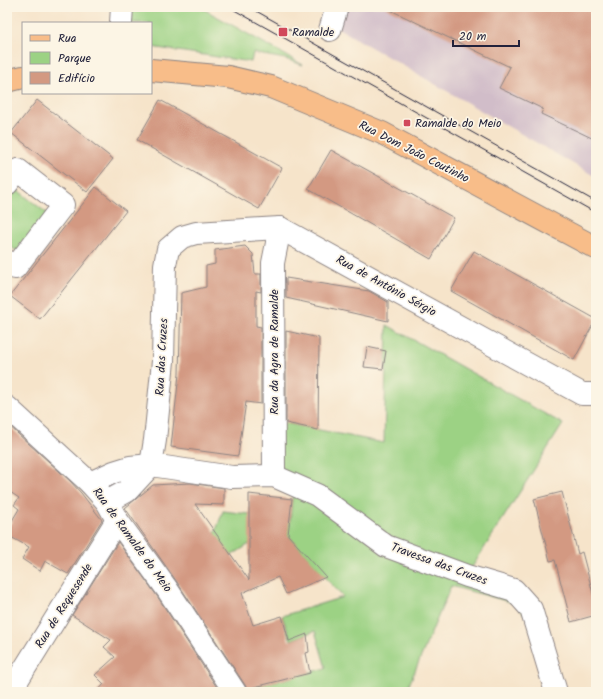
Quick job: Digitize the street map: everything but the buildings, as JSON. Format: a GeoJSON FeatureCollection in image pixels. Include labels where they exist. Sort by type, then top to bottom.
{"type":"FeatureCollection","features":[{"type":"Feature","properties":{"kind":"main road","name":"Rua Dom João Coutinho"},"geometry":{"type":"LineString","coordinates":[[152,70],[228,77],[271,86],[382,133],[596,248]]}},
{"type":"Feature","properties":{"kind":"main road"},"geometry":{"type":"LineString","coordinates":[[7,81],[22,78]]}},
{"type":"Feature","properties":{"kind":"street"},"geometry":{"type":"LineString","coordinates":[[121,22],[122,7]]}},
{"type":"Feature","properties":{"kind":"street"},"geometry":{"type":"LineString","coordinates":[[330,30],[337,7]]}},
{"type":"Feature","properties":{"kind":"street"},"geometry":{"type":"LineString","coordinates":[[7,184],[18,170],[63,205],[15,268],[7,261]]}},
{"type":"Feature","properties":{"kind":"street","name":"Rua das Cruzes"},"geometry":{"type":"LineString","coordinates":[[151,465],[163,360],[165,266],[168,249],[182,237],[196,233],[280,228]]}},
{"type":"Feature","properties":{"kind":"street","name":"Rua de António Sérgio"},"geometry":{"type":"LineString","coordinates":[[280,228],[582,394],[596,394]]}},
{"type":"Feature","properties":{"kind":"street","name":"Rua da Agra de Ramalde"},"geometry":{"type":"LineString","coordinates":[[274,476],[273,263],[280,228]]}},
{"type":"Feature","properties":{"kind":"street","name":"Rua de Ramalde do Meio"},"geometry":{"type":"LineString","coordinates":[[7,407],[90,483],[112,511],[167,589],[235,692]]}},
{"type":"Feature","properties":{"kind":"street"},"geometry":{"type":"LineString","coordinates":[[90,483],[114,472],[130,467],[151,465]]}},
{"type":"Feature","properties":{"kind":"street"},"geometry":{"type":"LineString","coordinates":[[112,511],[127,491],[151,465]]}},
{"type":"Feature","properties":{"kind":"street","name":"Travessa das Cruzes"},"geometry":{"type":"LineString","coordinates":[[151,465],[232,477],[274,476],[317,495],[386,546],[467,576],[514,590],[531,609],[556,692]]}},
{"type":"Feature","properties":{"kind":"street","name":"Rua de Requesende"},"geometry":{"type":"LineString","coordinates":[[10,692],[112,511]]}},
{"type":"Feature","properties":{"kind":"shaded area"},"geometry":{"type":"Polygon","coordinates":[[[342,7],[596,7],[596,177],[336,27],[342,7]]]}},
{"type":"Feature","properties":{"kind":"green space"},"geometry":{"type":"Polygon","coordinates":[[[131,7],[200,7],[303,65],[285,59],[253,53],[251,62],[152,47],[152,22],[130,22],[131,7]]]}},
{"type":"Feature","properties":{"kind":"green space"},"geometry":{"type":"Polygon","coordinates":[[[16,189],[48,214],[18,252],[7,244],[7,201],[16,189]]]}},
{"type":"Feature","properties":{"kind":"green space"},"geometry":{"type":"Polygon","coordinates":[[[387,325],[563,424],[469,572],[386,546],[514,590],[527,617],[514,603],[451,586],[406,692],[242,692],[241,691],[326,668],[315,631],[291,640],[282,616],[343,597],[279,525],[226,559],[214,536],[223,511],[249,514],[271,520],[290,522],[295,485],[274,476],[280,422],[384,443],[387,325]]]}},
{"type":"Feature","properties":{"kind":"tram line"},"geometry":{"type":"LineString","coordinates":[[229,7],[596,213]]}},
{"type":"Feature","properties":{"kind":"tram line"},"geometry":{"type":"LineString","coordinates":[[249,7],[596,202]]}},
{"type":"Feature","properties":{"kind":"place","name":"Ramalde"},"geometry":{"type":"Point","coordinates":[283,32]}},
{"type":"Feature","properties":{"kind":"place","name":"Ramalde do Meio"},"geometry":{"type":"Point","coordinates":[407,123]}}]}
